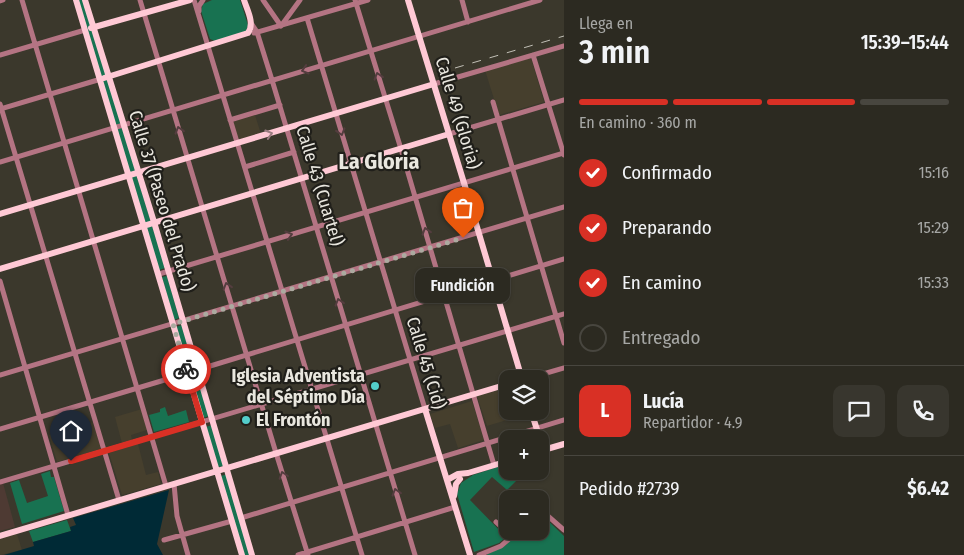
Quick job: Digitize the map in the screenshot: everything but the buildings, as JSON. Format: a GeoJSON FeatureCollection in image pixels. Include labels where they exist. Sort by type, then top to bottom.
{"type":"FeatureCollection","features":[{"type":"Feature","properties":{"kind":"main road","name":"Calle 37 (Paseo del Prado)"},"geometry":{"type":"LineString","coordinates":[[76,0],[130,175],[242,555]]}},
{"type":"Feature","properties":{"kind":"main road","name":"Calle 37 (Paseo del Prado)"},"geometry":{"type":"LineString","coordinates":[[85,0],[154,222],[252,555]]}},
{"type":"Feature","properties":{"kind":"main road"},"geometry":{"type":"LineString","coordinates":[[85,30],[190,0]]}},
{"type":"Feature","properties":{"kind":"main road","name":"Calle 43 (Cuartel)"},"geometry":{"type":"LineString","coordinates":[[244,0],[251,23]]}},
{"type":"Feature","properties":{"kind":"main road","name":"Calle 49 (Gloria)"},"geometry":{"type":"LineString","coordinates":[[408,0],[519,370]]}},
{"type":"Feature","properties":{"kind":"main road"},"geometry":{"type":"LineString","coordinates":[[100,79],[244,35],[251,28],[251,23]]}},
{"type":"Feature","properties":{"kind":"main road"},"geometry":{"type":"LineString","coordinates":[[0,214],[434,84]]}},
{"type":"Feature","properties":{"kind":"main road"},"geometry":{"type":"LineString","coordinates":[[0,269],[449,134]]}},
{"type":"Feature","properties":{"kind":"main road"},"geometry":{"type":"LineString","coordinates":[[0,536],[499,387]]}},
{"type":"Feature","properties":{"kind":"main road","name":"Calle 45 (Cid)"},"geometry":{"type":"LineString","coordinates":[[425,409],[454,504]]}},
{"type":"Feature","properties":{"kind":"main road"},"geometry":{"type":"LineString","coordinates":[[534,420],[536,428]]}},
{"type":"Feature","properties":{"kind":"main road"},"geometry":{"type":"LineString","coordinates":[[549,448],[564,444]]}},
{"type":"Feature","properties":{"kind":"main road"},"geometry":{"type":"LineString","coordinates":[[549,445],[554,447]]}},
{"type":"Feature","properties":{"kind":"main road"},"geometry":{"type":"LineString","coordinates":[[447,480],[499,464]]}},
{"type":"Feature","properties":{"kind":"main road"},"geometry":{"type":"LineString","coordinates":[[443,466],[459,476]]}},
{"type":"Feature","properties":{"kind":"main road"},"geometry":{"type":"LineString","coordinates":[[459,476],[454,488],[454,504],[470,555]]}},
{"type":"Feature","properties":{"kind":"street"},"geometry":{"type":"LineString","coordinates":[[22,0],[166,486]]}},
{"type":"Feature","properties":{"kind":"street"},"geometry":{"type":"LineString","coordinates":[[140,0],[308,554]]}},
{"type":"Feature","properties":{"kind":"street"},"geometry":{"type":"LineString","coordinates":[[194,0],[362,555]]}},
{"type":"Feature","properties":{"kind":"street"},"geometry":{"type":"LineString","coordinates":[[198,12],[203,0]]}},
{"type":"Feature","properties":{"kind":"street"},"geometry":{"type":"LineString","coordinates":[[264,0],[281,26]]}},
{"type":"Feature","properties":{"kind":"street"},"geometry":{"type":"LineString","coordinates":[[281,26],[300,0]]}},
{"type":"Feature","properties":{"kind":"street"},"geometry":{"type":"LineString","coordinates":[[244,35],[281,26],[355,2],[368,0]]}},
{"type":"Feature","properties":{"kind":"street"},"geometry":{"type":"LineString","coordinates":[[462,0],[468,22]]}},
{"type":"Feature","properties":{"kind":"street"},"geometry":{"type":"LineString","coordinates":[[515,0],[517,7]]}},
{"type":"Feature","properties":{"kind":"street"},"geometry":{"type":"LineString","coordinates":[[0,162],[540,0]]}},
{"type":"Feature","properties":{"kind":"street"},"geometry":{"type":"LineString","coordinates":[[355,2],[416,197],[494,465]]}},
{"type":"Feature","properties":{"kind":"street","name":"Calle 45 (Cid)"},"geometry":{"type":"LineString","coordinates":[[307,18],[425,409]]}},
{"type":"Feature","properties":{"kind":"street","name":"Calle 43 (Cuartel)"},"geometry":{"type":"LineString","coordinates":[[251,23],[257,32],[280,105],[415,555]]}},
{"type":"Feature","properties":{"kind":"street"},"geometry":{"type":"LineString","coordinates":[[0,55],[85,30]]}},
{"type":"Feature","properties":{"kind":"street"},"geometry":{"type":"LineString","coordinates":[[206,36],[212,42],[217,43]]}},
{"type":"Feature","properties":{"kind":"street"},"geometry":{"type":"LineString","coordinates":[[434,84],[564,46]]}},
{"type":"Feature","properties":{"kind":"street"},"geometry":{"type":"LineString","coordinates":[[159,274],[564,154],[533,55]]}},
{"type":"Feature","properties":{"kind":"street"},"geometry":{"type":"LineString","coordinates":[[100,79],[0,107],[119,500]]}},
{"type":"Feature","properties":{"kind":"street"},"geometry":{"type":"LineString","coordinates":[[449,134],[564,100]]}},
{"type":"Feature","properties":{"kind":"street"},"geometry":{"type":"LineString","coordinates":[[493,102],[564,343]]}},
{"type":"Feature","properties":{"kind":"street"},"geometry":{"type":"LineString","coordinates":[[230,120],[280,105]]}},
{"type":"Feature","properties":{"kind":"street"},"geometry":{"type":"LineString","coordinates":[[245,167],[294,152]]}},
{"type":"Feature","properties":{"kind":"street"},"geometry":{"type":"LineString","coordinates":[[0,376],[564,207]]}},
{"type":"Feature","properties":{"kind":"street"},"geometry":{"type":"LineString","coordinates":[[197,370],[564,259]]}},
{"type":"Feature","properties":{"kind":"street"},"geometry":{"type":"LineString","coordinates":[[0,281],[68,515]]}},
{"type":"Feature","properties":{"kind":"street"},"geometry":{"type":"LineString","coordinates":[[0,482],[564,314]]}},
{"type":"Feature","properties":{"kind":"street"},"geometry":{"type":"LineString","coordinates":[[549,372],[564,368]]}},
{"type":"Feature","properties":{"kind":"street"},"geometry":{"type":"LineString","coordinates":[[0,429],[188,373]]}},
{"type":"Feature","properties":{"kind":"street"},"geometry":{"type":"LineString","coordinates":[[242,518],[564,420]]}},
{"type":"Feature","properties":{"kind":"street"},"geometry":{"type":"LineString","coordinates":[[174,484],[177,516],[188,555]]}},
{"type":"Feature","properties":{"kind":"street"},"geometry":{"type":"LineString","coordinates":[[298,555],[308,554],[454,504]]}},
{"type":"Feature","properties":{"kind":"street"},"geometry":{"type":"LineString","coordinates":[[549,516],[564,530]]}},
{"type":"Feature","properties":{"kind":"street"},"geometry":{"type":"LineString","coordinates":[[164,540],[232,521]]}},
{"type":"Feature","properties":{"kind":"street"},"geometry":{"type":"LineString","coordinates":[[496,522],[499,525]]}},
{"type":"Feature","properties":{"kind":"street"},"geometry":{"type":"LineString","coordinates":[[479,555],[496,548],[508,540]]}},
{"type":"Feature","properties":{"kind":"shaded area"},"geometry":{"type":"Polygon","coordinates":[[[531,58],[544,102],[499,115],[485,70],[531,58]]]}},
{"type":"Feature","properties":{"kind":"shaded area"},"geometry":{"type":"Polygon","coordinates":[[[255,115],[261,134],[238,141],[233,122],[255,115]]]}},
{"type":"Feature","properties":{"kind":"shaded area"},"geometry":{"type":"Polygon","coordinates":[[[499,390],[499,420],[506,420],[487,426],[477,396],[499,390]]]}},
{"type":"Feature","properties":{"kind":"shaded area"},"geometry":{"type":"Polygon","coordinates":[[[472,401],[484,440],[458,448],[450,424],[435,428],[430,414],[472,401]]]}},
{"type":"Feature","properties":{"kind":"shaded area"},"geometry":{"type":"Polygon","coordinates":[[[142,409],[147,430],[131,435],[132,440],[122,443],[115,417],[142,409]]]}},
{"type":"Feature","properties":{"kind":"shaded area"},"geometry":{"type":"Polygon","coordinates":[[[93,422],[101,449],[57,462],[49,435],[93,422]]]}},
{"type":"Feature","properties":{"kind":"shaded area"},"geometry":{"type":"Polygon","coordinates":[[[138,444],[146,475],[158,472],[161,484],[122,495],[109,453],[138,444]]]}},
{"type":"Feature","properties":{"kind":"shaded area"},"geometry":{"type":"Polygon","coordinates":[[[3,483],[15,527],[0,531],[0,484],[3,483]]]}},
{"type":"Feature","properties":{"kind":"shaded area"},"geometry":{"type":"Polygon","coordinates":[[[17,534],[22,550],[0,555],[0,539],[17,534]]]}},
{"type":"Feature","properties":{"kind":"green space"},"geometry":{"type":"Polygon","coordinates":[[[78,0],[83,0],[165,268],[159,270],[78,0]]]}},
{"type":"Feature","properties":{"kind":"green space"},"geometry":{"type":"Polygon","coordinates":[[[212,0],[240,0],[248,25],[246,31],[215,41],[210,39],[201,11],[203,4],[212,0]]]}},
{"type":"Feature","properties":{"kind":"green space"},"geometry":{"type":"Polygon","coordinates":[[[167,276],[179,318],[174,320],[162,277],[167,276]]]}},
{"type":"Feature","properties":{"kind":"green space"},"geometry":{"type":"Polygon","coordinates":[[[182,325],[209,416],[203,418],[176,327],[182,325]]]}},
{"type":"Feature","properties":{"kind":"green space"},"geometry":{"type":"Polygon","coordinates":[[[165,407],[168,416],[186,410],[189,422],[154,432],[149,415],[160,412],[160,409],[165,407]]]}},
{"type":"Feature","properties":{"kind":"green space"},"geometry":{"type":"Polygon","coordinates":[[[212,425],[224,466],[218,467],[206,427],[212,425]]]}},
{"type":"Feature","properties":{"kind":"green space"},"geometry":{"type":"Polygon","coordinates":[[[499,467],[499,480],[517,480],[507,490],[492,477],[470,500],[499,530],[499,540],[502,540],[474,552],[457,494],[461,483],[473,475],[499,467]]]}},
{"type":"Feature","properties":{"kind":"green space"},"geometry":{"type":"Polygon","coordinates":[[[50,471],[51,477],[54,477],[64,511],[22,524],[10,483],[19,480],[27,503],[48,496],[41,474],[50,471]]]}},
{"type":"Feature","properties":{"kind":"green space"},"geometry":{"type":"Polygon","coordinates":[[[227,474],[251,555],[244,555],[221,476],[227,474]]]}},
{"type":"Feature","properties":{"kind":"green space"},"geometry":{"type":"Polygon","coordinates":[[[67,520],[71,531],[33,542],[29,531],[67,520]]]}},
{"type":"Feature","properties":{"kind":"green space"},"geometry":{"type":"Polygon","coordinates":[[[549,522],[564,536],[564,555],[486,555],[506,545],[511,540],[549,540],[549,522]]]}},
{"type":"Feature","properties":{"kind":"water"},"geometry":{"type":"Polygon","coordinates":[[[169,490],[157,544],[163,555],[4,555],[34,546],[33,542],[71,531],[70,527],[76,525],[73,518],[169,490]]]}},
{"type":"Feature","properties":{"kind":"railway"},"geometry":{"type":"LineString","coordinates":[[455,68],[564,36]]}},
{"type":"Feature","properties":{"kind":"way so far"},"geometry":{"type":"LineString","coordinates":[[186,369],[173,324],[463,238]]}},
{"type":"Feature","properties":{"kind":"place","name":"Fundición"},"geometry":{"type":"Point","coordinates":[463,238]}},
{"type":"Feature","properties":{"kind":"place","name":"Iglesia Adventista del Séptimo Día"},"geometry":{"type":"Point","coordinates":[375,386]}},
{"type":"Feature","properties":{"kind":"place","name":"El Frontón"},"geometry":{"type":"Point","coordinates":[246,420]}},
{"type":"Feature","properties":{"kind":"district","name":"La Gloria"},"geometry":{"type":"Point","coordinates":[379,161]}},
{"type":"Feature","properties":{"kind":"route"},"geometry":{"type":"LineString","coordinates":[[71,461],[202,422],[186,369]]}}]}
